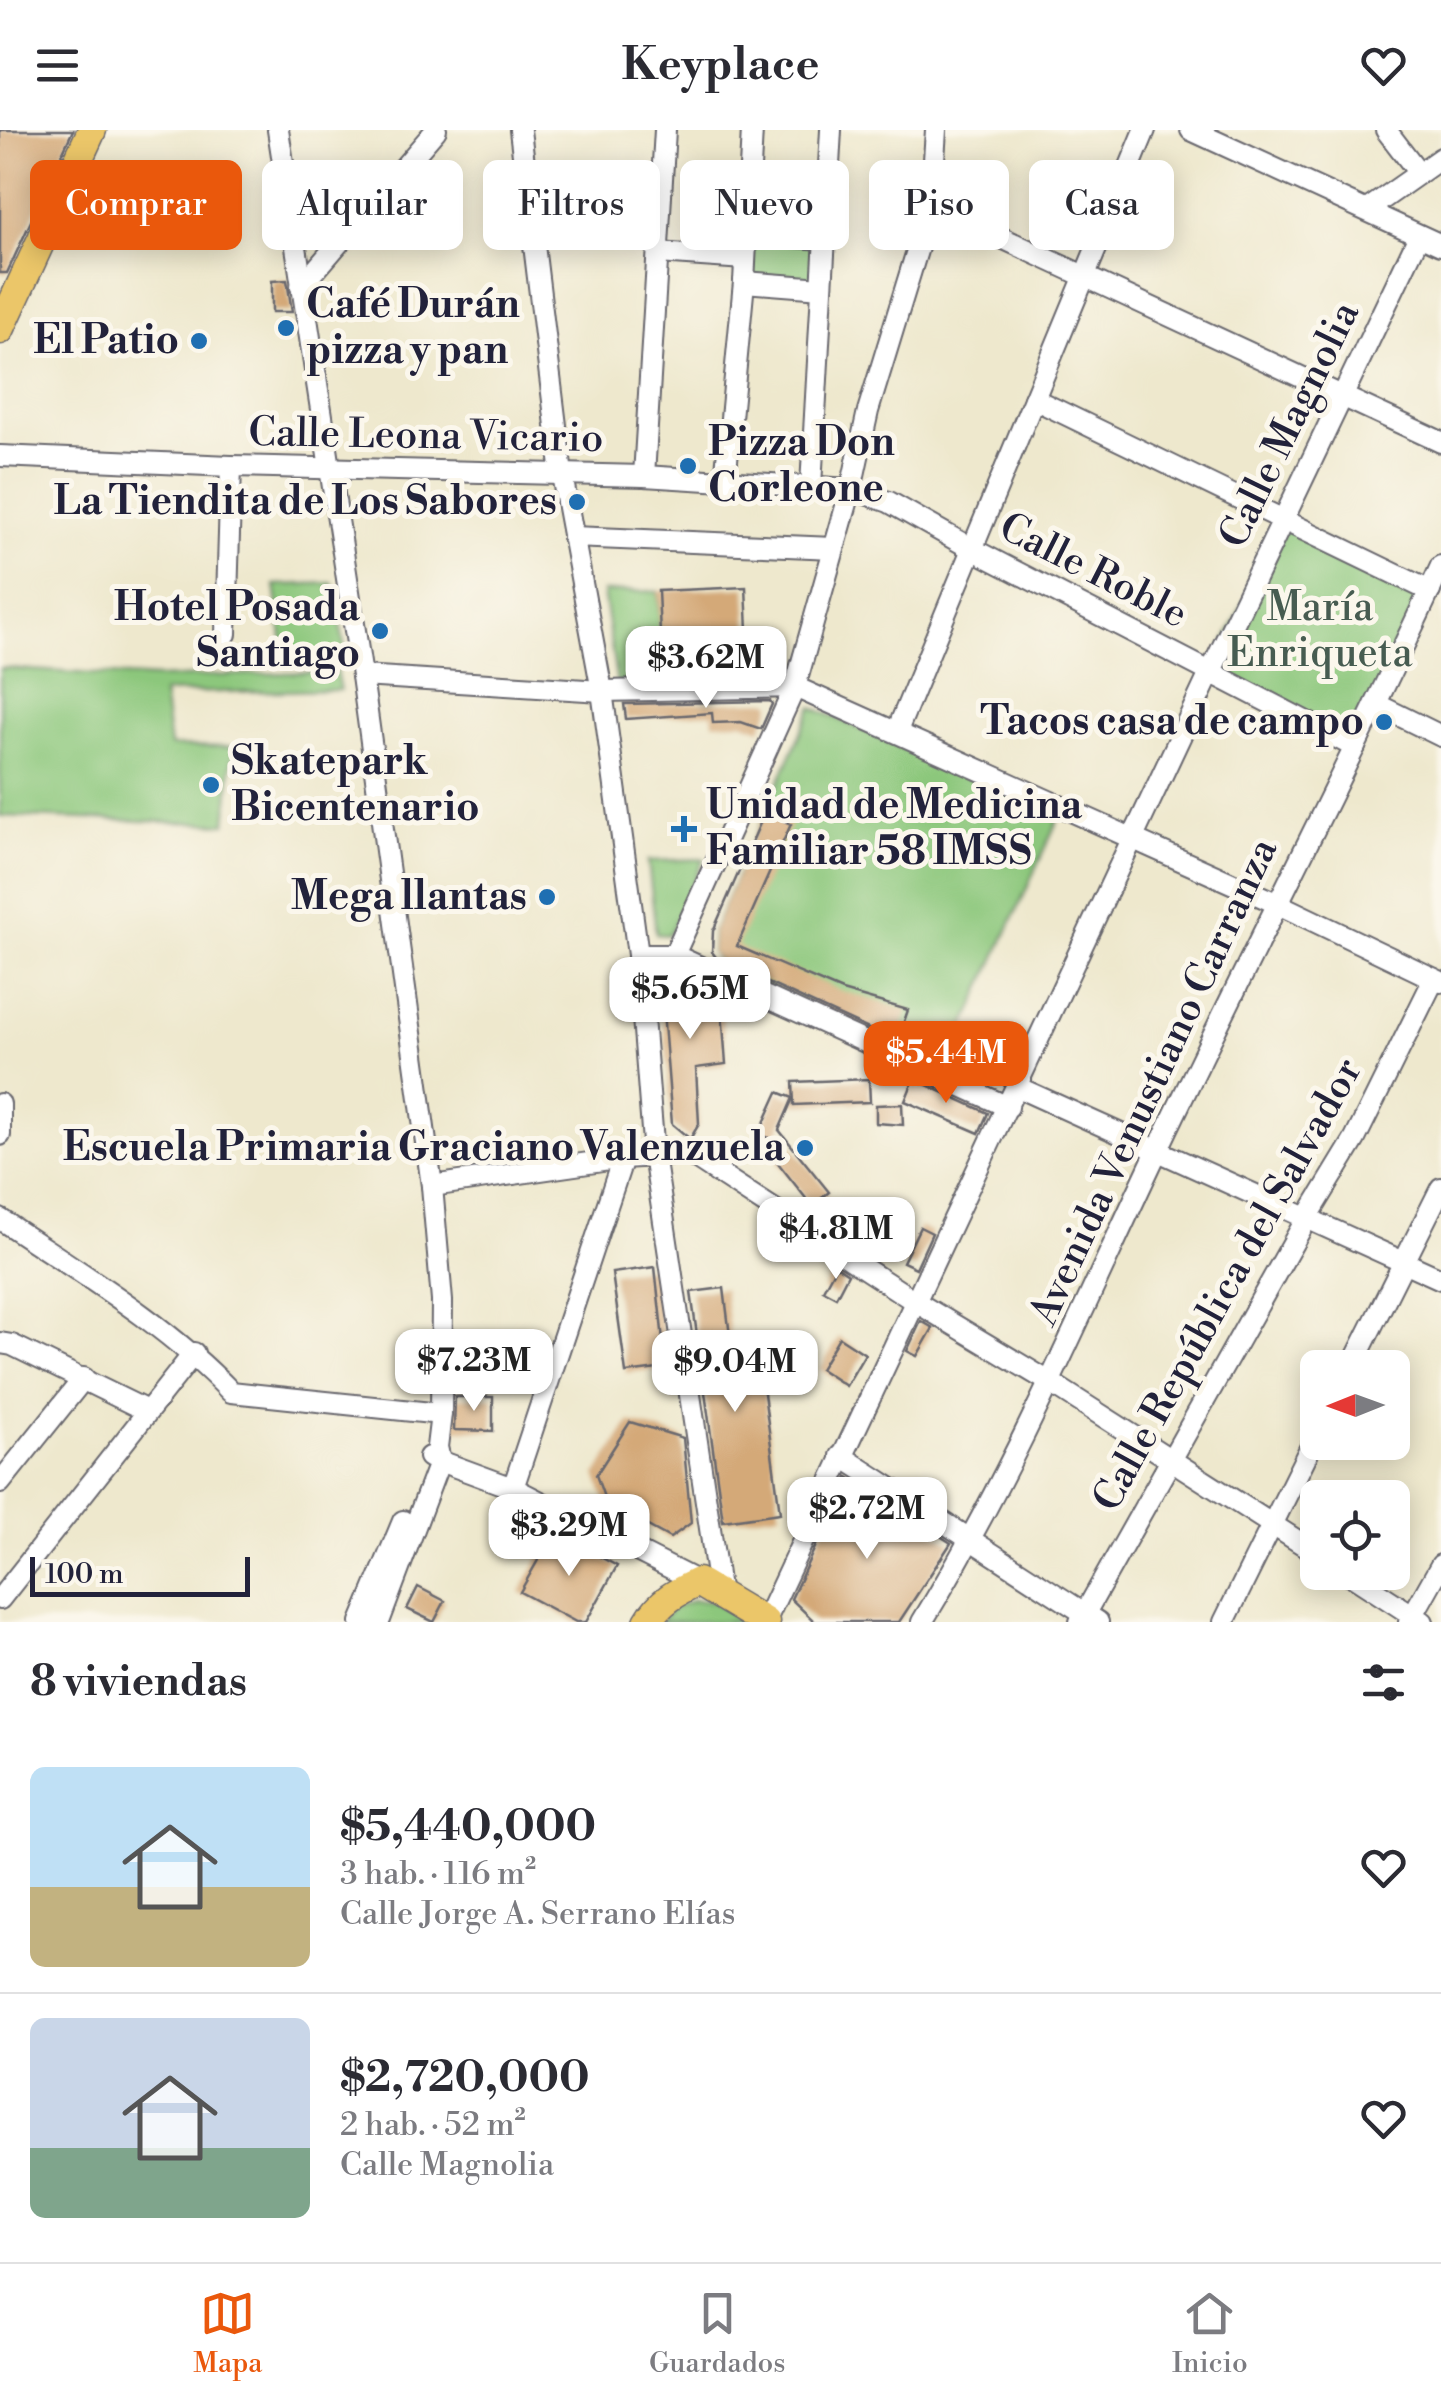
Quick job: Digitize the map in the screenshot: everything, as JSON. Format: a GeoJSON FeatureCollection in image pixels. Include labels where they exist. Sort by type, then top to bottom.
{"type":"FeatureCollection","features":[{"type":"Feature","properties":{"kind":"main road"},"geometry":{"type":"LineString","coordinates":[[0,330],[92,130]]}},
{"type":"Feature","properties":{"kind":"main road"},"geometry":{"type":"LineString","coordinates":[[648,1622],[673,1594],[709,1588],[765,1622]]}},
{"type":"Feature","properties":{"kind":"street"},"geometry":{"type":"LineString","coordinates":[[278,130],[362,676],[432,1186],[442,1301],[441,1414],[436,1455],[367,1621]]}},
{"type":"Feature","properties":{"kind":"street"},"geometry":{"type":"LineString","coordinates":[[301,287],[436,130]]}},
{"type":"Feature","properties":{"kind":"street"},"geometry":{"type":"LineString","coordinates":[[520,130],[562,475],[602,691],[638,955],[654,1155],[709,1588]]}},
{"type":"Feature","properties":{"kind":"street"},"geometry":{"type":"LineString","coordinates":[[644,476],[665,130]]}},
{"type":"Feature","properties":{"kind":"street"},"geometry":{"type":"LineString","coordinates":[[751,160],[752,130]]}},
{"type":"Feature","properties":{"kind":"street"},"geometry":{"type":"LineString","coordinates":[[829,160],[831,130]]}},
{"type":"Feature","properties":{"kind":"street"},"geometry":{"type":"LineString","coordinates":[[934,160],[936,130]]}},
{"type":"Feature","properties":{"kind":"street"},"geometry":{"type":"LineString","coordinates":[[897,731],[1144,130]]}},
{"type":"Feature","properties":{"kind":"street"},"geometry":{"type":"LineString","coordinates":[[1191,130],[1441,246]]}},
{"type":"Feature","properties":{"kind":"street"},"geometry":{"type":"LineString","coordinates":[[1386,130],[1419,173]]}},
{"type":"Feature","properties":{"kind":"street"},"geometry":{"type":"LineString","coordinates":[[1366,210],[1441,158]]}},
{"type":"Feature","properties":{"kind":"street","name":"Calle Magnolia"},"geometry":{"type":"LineString","coordinates":[[765,1622],[1210,671],[1420,236]]}},
{"type":"Feature","properties":{"kind":"street"},"geometry":{"type":"LineString","coordinates":[[1009,240],[1441,442]]}},
{"type":"Feature","properties":{"kind":"street"},"geometry":{"type":"LineString","coordinates":[[725,481],[746,250]]}},
{"type":"Feature","properties":{"kind":"street"},"geometry":{"type":"LineString","coordinates":[[810,486],[824,250]]}},
{"type":"Feature","properties":{"kind":"street"},"geometry":{"type":"LineString","coordinates":[[674,955],[794,687],[851,489],[868,411],[917,250]]}},
{"type":"Feature","properties":{"kind":"street"},"geometry":{"type":"LineString","coordinates":[[658,253],[745,259]]}},
{"type":"Feature","properties":{"kind":"street"},"geometry":{"type":"LineString","coordinates":[[744,282],[822,288]]}},
{"type":"Feature","properties":{"kind":"street"},"geometry":{"type":"LineString","coordinates":[[1034,398],[1430,591]]}},
{"type":"Feature","properties":{"kind":"street","name":"Calle Leona Vicario"},"geometry":{"type":"LineString","coordinates":[[0,456],[644,476],[851,489]]}},
{"type":"Feature","properties":{"kind":"street"},"geometry":{"type":"LineString","coordinates":[[226,634],[231,466]]}},
{"type":"Feature","properties":{"kind":"street","name":"Calle Roble"},"geometry":{"type":"LineString","coordinates":[[851,489],[890,502],[974,550],[1354,747]]}},
{"type":"Feature","properties":{"kind":"street"},"geometry":{"type":"LineString","coordinates":[[574,537],[834,548]]}},
{"type":"Feature","properties":{"kind":"street","name":"Avenida Venustiano Carranza"},"geometry":{"type":"LineString","coordinates":[[922,1622],[973,1539],[1050,1383],[1158,1150],[1441,566]]}},
{"type":"Feature","properties":{"kind":"street"},"geometry":{"type":"LineString","coordinates":[[362,676],[602,691],[794,687],[1276,904],[1437,981]]}},
{"type":"Feature","properties":{"kind":"street"},"geometry":{"type":"LineString","coordinates":[[1376,704],[1441,736]]}},
{"type":"Feature","properties":{"kind":"street"},"geometry":{"type":"LineString","coordinates":[[638,955],[674,955],[1008,1107]]}},
{"type":"Feature","properties":{"kind":"street","name":"Calle República del Salvador"},"geometry":{"type":"LineString","coordinates":[[1087,1619],[1170,1460],[1355,1140],[1437,981]]}},
{"type":"Feature","properties":{"kind":"street"},"geometry":{"type":"LineString","coordinates":[[1018,1087],[1441,1279]]}},
{"type":"Feature","properties":{"kind":"street"},"geometry":{"type":"LineString","coordinates":[[0,1104],[0,1135]]}},
{"type":"Feature","properties":{"kind":"street"},"geometry":{"type":"LineString","coordinates":[[432,1186],[623,1158],[689,1154],[916,1302],[1300,1543]]}},
{"type":"Feature","properties":{"kind":"street"},"geometry":{"type":"LineString","coordinates":[[514,1488],[623,1158]]}},
{"type":"Feature","properties":{"kind":"street"},"geometry":{"type":"LineString","coordinates":[[1359,1350],[1441,1188]]}},
{"type":"Feature","properties":{"kind":"street"},"geometry":{"type":"LineString","coordinates":[[0,1218],[194,1353],[231,1392],[441,1414]]}},
{"type":"Feature","properties":{"kind":"street"},"geometry":{"type":"LineString","coordinates":[[0,1343],[84,1378],[147,1411]]}},
{"type":"Feature","properties":{"kind":"street"},"geometry":{"type":"LineString","coordinates":[[0,1599],[194,1353]]}},
{"type":"Feature","properties":{"kind":"street"},"geometry":{"type":"LineString","coordinates":[[0,1483],[84,1378]]}},
{"type":"Feature","properties":{"kind":"street"},"geometry":{"type":"LineString","coordinates":[[436,1455],[514,1488],[709,1588]]}},
{"type":"Feature","properties":{"kind":"street"},"geometry":{"type":"LineString","coordinates":[[840,1456],[973,1539],[1087,1619]]}},
{"type":"Feature","properties":{"kind":"street"},"geometry":{"type":"LineString","coordinates":[[1224,1622],[1303,1460]]}},
{"type":"Feature","properties":{"kind":"street"},"geometry":{"type":"LineString","coordinates":[[1372,1590],[1415,1620],[1441,1565]]}},
{"type":"Feature","properties":{"kind":"green space"},"geometry":{"type":"Polygon","coordinates":[[[748,250],[822,250],[820,286],[746,281],[748,250]]]}},
{"type":"Feature","properties":{"kind":"green space","name":"María Enriqueta"},"geometry":{"type":"Polygon","coordinates":[[[1283,519],[1430,591],[1355,747],[1211,671],[1283,519]]]}},
{"type":"Feature","properties":{"kind":"green space"},"geometry":{"type":"Polygon","coordinates":[[[333,583],[347,661],[286,666],[275,585],[333,583]]]}},
{"type":"Feature","properties":{"kind":"green space"},"geometry":{"type":"Polygon","coordinates":[[[658,591],[663,682],[617,684],[603,592],[658,591]]]}},
{"type":"Feature","properties":{"kind":"green space"},"geometry":{"type":"Polygon","coordinates":[[[0,668],[157,678],[336,671],[340,690],[163,693],[170,746],[233,747],[226,824],[0,816],[0,668]]]}},
{"type":"Feature","properties":{"kind":"green space"},"geometry":{"type":"Polygon","coordinates":[[[812,707],[1058,819],[946,1068],[723,968],[712,952],[713,931],[812,707]]]}},
{"type":"Feature","properties":{"kind":"green space"},"geometry":{"type":"Polygon","coordinates":[[[704,859],[671,930],[667,935],[656,934],[648,861],[704,859]]]}},
{"type":"Feature","properties":{"kind":"green space"},"geometry":{"type":"Polygon","coordinates":[[[693,1600],[713,1601],[745,1622],[659,1622],[673,1608],[693,1600]]]}},
{"type":"Feature","properties":{"kind":"building"},"geometry":{"type":"Polygon","coordinates":[[[0,130],[73,130],[59,160],[30,160],[30,223],[7,273],[0,273],[0,130]]]}},
{"type":"Feature","properties":{"kind":"building"},"geometry":{"type":"Polygon","coordinates":[[[287,280],[292,312],[272,312],[272,281],[287,280]]]}},
{"type":"Feature","properties":{"kind":"building"},"geometry":{"type":"Polygon","coordinates":[[[746,587],[750,674],[662,676],[658,591],[746,587]]]}},
{"type":"Feature","properties":{"kind":"building"},"geometry":{"type":"Polygon","coordinates":[[[770,701],[761,729],[741,722],[713,723],[712,713],[626,719],[624,704],[770,701]]]}},
{"type":"Feature","properties":{"kind":"building"},"geometry":{"type":"Polygon","coordinates":[[[765,812],[791,824],[737,946],[842,991],[908,1010],[897,1042],[718,960],[712,952],[713,931],[765,812]]]}},
{"type":"Feature","properties":{"kind":"building"},"geometry":{"type":"Polygon","coordinates":[[[660,973],[680,973],[713,988],[721,998],[726,1064],[696,1068],[699,1124],[690,1139],[672,1124],[660,973]]]}},
{"type":"Feature","properties":{"kind":"building"},"geometry":{"type":"Polygon","coordinates":[[[869,1079],[870,1102],[794,1105],[793,1082],[869,1079]]]}},
{"type":"Feature","properties":{"kind":"building"},"geometry":{"type":"Polygon","coordinates":[[[914,1079],[988,1113],[979,1133],[905,1101],[914,1079]]]}},
{"type":"Feature","properties":{"kind":"building"},"geometry":{"type":"Polygon","coordinates":[[[778,1092],[793,1098],[779,1130],[829,1192],[812,1206],[767,1149],[776,1141],[759,1134],[778,1092]]]}},
{"type":"Feature","properties":{"kind":"building"},"geometry":{"type":"Polygon","coordinates":[[[902,1104],[903,1125],[876,1123],[876,1105],[902,1104]]]}},
{"type":"Feature","properties":{"kind":"building"},"geometry":{"type":"Polygon","coordinates":[[[920,1227],[932,1233],[916,1268],[903,1262],[920,1227]]]}},
{"type":"Feature","properties":{"kind":"building"},"geometry":{"type":"Polygon","coordinates":[[[777,1228],[804,1246],[799,1254],[772,1238],[777,1228]]]}},
{"type":"Feature","properties":{"kind":"building"},"geometry":{"type":"Polygon","coordinates":[[[836,1266],[848,1274],[836,1297],[823,1290],[836,1266]]]}},
{"type":"Feature","properties":{"kind":"building"},"geometry":{"type":"Polygon","coordinates":[[[655,1267],[666,1368],[626,1373],[612,1273],[655,1267]]]}},
{"type":"Feature","properties":{"kind":"building"},"geometry":{"type":"Polygon","coordinates":[[[724,1288],[733,1360],[759,1356],[780,1513],[723,1521],[691,1292],[724,1288]]]}},
{"type":"Feature","properties":{"kind":"building"},"geometry":{"type":"Polygon","coordinates":[[[921,1321],[933,1328],[917,1356],[907,1351],[921,1321]]]}},
{"type":"Feature","properties":{"kind":"building"},"geometry":{"type":"Polygon","coordinates":[[[839,1337],[865,1354],[846,1386],[820,1369],[839,1337]]]}},
{"type":"Feature","properties":{"kind":"building"},"geometry":{"type":"Polygon","coordinates":[[[455,1397],[493,1397],[493,1431],[454,1430],[455,1397]]]}},
{"type":"Feature","properties":{"kind":"building"},"geometry":{"type":"Polygon","coordinates":[[[630,1422],[683,1438],[691,1523],[670,1538],[606,1503],[596,1475],[630,1422]]]}},
{"type":"Feature","properties":{"kind":"building"},"geometry":{"type":"Polygon","coordinates":[[[848,1477],[951,1543],[899,1622],[815,1622],[791,1599],[848,1477]]]}},
{"type":"Feature","properties":{"kind":"building"},"geometry":{"type":"Polygon","coordinates":[[[554,1532],[617,1566],[586,1622],[576,1622],[520,1592],[554,1532]]]}},
{"type":"Feature","properties":{"kind":"building"},"geometry":{"type":"Polygon","coordinates":[[[418,1587],[445,1601],[434,1622],[407,1609],[418,1587]]]}},
{"type":"Feature","properties":{"kind":"place","name":"Café Durán pizza y pan"},"geometry":{"type":"Point","coordinates":[286,328]}},
{"type":"Feature","properties":{"kind":"place","name":"El Patio"},"geometry":{"type":"Point","coordinates":[199,341]}},
{"type":"Feature","properties":{"kind":"place","name":"Pizza Don Corleone"},"geometry":{"type":"Point","coordinates":[688,466]}},
{"type":"Feature","properties":{"kind":"place","name":"La Tiendita de Los Sabores"},"geometry":{"type":"Point","coordinates":[577,502]}},
{"type":"Feature","properties":{"kind":"place","name":"Hotel Posada Santiago"},"geometry":{"type":"Point","coordinates":[380,631]}},
{"type":"Feature","properties":{"kind":"place","name":"Tacos casa de campo"},"geometry":{"type":"Point","coordinates":[1384,722]}},
{"type":"Feature","properties":{"kind":"place","name":"Skatepark Bicentenario"},"geometry":{"type":"Point","coordinates":[211,785]}},
{"type":"Feature","properties":{"kind":"place","name":"Unidad de Medicina Familiar 58 IMSS"},"geometry":{"type":"Point","coordinates":[684,829]}},
{"type":"Feature","properties":{"kind":"place","name":"Mega llantas"},"geometry":{"type":"Point","coordinates":[547,897]}},
{"type":"Feature","properties":{"kind":"place","name":"Escuela Primaria Graciano Valenzuela"},"geometry":{"type":"Point","coordinates":[805,1148]}}]}
